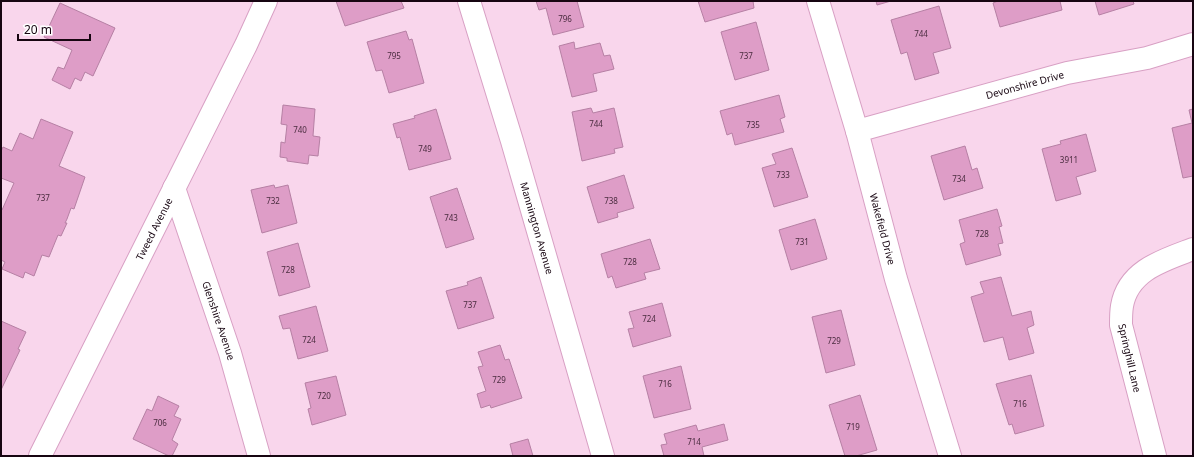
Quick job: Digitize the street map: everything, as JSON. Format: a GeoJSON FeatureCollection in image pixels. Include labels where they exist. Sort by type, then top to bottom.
{"type":"FeatureCollection","features":[{"type":"Feature","properties":{"kind":"street","name":"Tweed Avenue"},"geometry":{"type":"LineString","coordinates":[[40,456],[246,45],[266,1]]}},
{"type":"Feature","properties":{"kind":"street","name":"Mannington Avenue"},"geometry":{"type":"LineString","coordinates":[[469,1],[512,140],[603,456]]}},
{"type":"Feature","properties":{"kind":"street","name":"Wakefield Drive"},"geometry":{"type":"LineString","coordinates":[[818,1],[857,131],[896,279],[950,456]]}},
{"type":"Feature","properties":{"kind":"street","name":"Devonshire Drive"},"geometry":{"type":"LineString","coordinates":[[857,131],[1068,73],[1147,58],[1193,44]]}},
{"type":"Feature","properties":{"kind":"street","name":"Glenshire Avenue"},"geometry":{"type":"LineString","coordinates":[[174,188],[230,353],[259,456]]}},
{"type":"Feature","properties":{"kind":"street","name":"Springhill Lane"},"geometry":{"type":"LineString","coordinates":[[1155,456],[1121,325],[1121,307],[1132,282],[1145,269],[1161,261],[1193,249]]}},
{"type":"Feature","properties":{"kind":"building"},"geometry":{"type":"Polygon","coordinates":[[[336,1],[401,1],[404,8],[345,26],[336,1]]]}},
{"type":"Feature","properties":{"kind":"building"},"geometry":{"type":"Polygon","coordinates":[[[536,1],[577,1],[584,27],[553,35],[546,8],[539,10],[536,1]]]}},
{"type":"Feature","properties":{"kind":"building"},"geometry":{"type":"Polygon","coordinates":[[[698,1],[753,1],[754,8],[705,22],[698,1]]]}},
{"type":"Feature","properties":{"kind":"building"},"geometry":{"type":"Polygon","coordinates":[[[876,1],[891,1],[877,5],[876,1]]]}},
{"type":"Feature","properties":{"kind":"building"},"geometry":{"type":"Polygon","coordinates":[[[998,1],[1060,1],[1062,10],[1000,27],[993,3],[998,1]]]}},
{"type":"Feature","properties":{"kind":"building"},"geometry":{"type":"Polygon","coordinates":[[[1095,1],[1133,1],[1134,4],[1099,15],[1095,1]]]}},
{"type":"Feature","properties":{"kind":"building"},"geometry":{"type":"Polygon","coordinates":[[[60,3],[115,28],[93,76],[85,72],[81,81],[75,78],[70,89],[52,80],[58,67],[64,69],[72,50],[44,37],[60,3]]]}},
{"type":"Feature","properties":{"kind":"building"},"geometry":{"type":"Polygon","coordinates":[[[939,6],[951,48],[933,53],[939,73],[915,80],[907,52],[901,54],[891,20],[939,6]]]}},
{"type":"Feature","properties":{"kind":"building"},"geometry":{"type":"Polygon","coordinates":[[[756,22],[769,70],[735,80],[721,32],[756,22]]]}},
{"type":"Feature","properties":{"kind":"building"},"geometry":{"type":"Polygon","coordinates":[[[406,31],[409,40],[412,39],[424,83],[389,93],[382,70],[376,71],[367,42],[406,31]]]}},
{"type":"Feature","properties":{"kind":"building"},"geometry":{"type":"Polygon","coordinates":[[[574,42],[575,49],[600,43],[604,56],[610,55],[614,69],[593,74],[597,91],[572,97],[559,46],[574,42]]]}},
{"type":"Feature","properties":{"kind":"building"},"geometry":{"type":"Polygon","coordinates":[[[779,95],[785,117],[780,119],[784,132],[735,145],[732,133],[727,135],[720,111],[779,95]]]}},
{"type":"Feature","properties":{"kind":"building"},"geometry":{"type":"Polygon","coordinates":[[[283,105],[315,109],[313,136],[320,137],[318,156],[309,155],[308,164],[287,161],[287,158],[280,157],[281,142],[285,143],[287,125],[281,124],[283,105]]]}},
{"type":"Feature","properties":{"kind":"building"},"geometry":{"type":"Polygon","coordinates":[[[591,108],[593,113],[614,108],[623,147],[614,149],[615,153],[582,161],[572,112],[591,108]]]}},
{"type":"Feature","properties":{"kind":"building"},"geometry":{"type":"Polygon","coordinates":[[[436,109],[451,159],[409,170],[400,137],[397,138],[393,124],[415,118],[414,116],[436,109]]]}},
{"type":"Feature","properties":{"kind":"building"},"geometry":{"type":"Polygon","coordinates":[[[1193,109],[1193,176],[1183,178],[1172,128],[1192,123],[1189,110],[1193,109]]]}},
{"type":"Feature","properties":{"kind":"building"},"geometry":{"type":"Polygon","coordinates":[[[41,119],[73,132],[59,166],[85,177],[74,209],[71,208],[65,223],[67,223],[61,236],[58,235],[49,257],[42,255],[34,276],[25,272],[23,278],[2,269],[5,262],[1,260],[1,209],[2,210],[14,183],[1,178],[1,151],[3,147],[12,151],[20,133],[33,139],[41,119]]]}},
{"type":"Feature","properties":{"kind":"building"},"geometry":{"type":"Polygon","coordinates":[[[1086,134],[1096,171],[1076,177],[1081,194],[1056,201],[1042,149],[1061,144],[1060,141],[1086,134]]]}},
{"type":"Feature","properties":{"kind":"building"},"geometry":{"type":"Polygon","coordinates":[[[965,146],[972,170],[977,168],[983,188],[944,200],[931,156],[965,146]]]}},
{"type":"Feature","properties":{"kind":"building"},"geometry":{"type":"Polygon","coordinates":[[[792,148],[808,197],[774,207],[762,168],[776,164],[772,154],[792,148]]]}},
{"type":"Feature","properties":{"kind":"building"},"geometry":{"type":"Polygon","coordinates":[[[624,175],[634,208],[617,213],[618,217],[598,223],[587,187],[624,175]]]}},
{"type":"Feature","properties":{"kind":"building"},"geometry":{"type":"Polygon","coordinates":[[[274,185],[275,188],[288,185],[297,223],[262,233],[251,190],[274,185]]]}},
{"type":"Feature","properties":{"kind":"building"},"geometry":{"type":"Polygon","coordinates":[[[457,188],[474,239],[446,248],[430,197],[457,188]]]}},
{"type":"Feature","properties":{"kind":"building"},"geometry":{"type":"Polygon","coordinates":[[[997,209],[1002,226],[999,227],[1003,243],[998,244],[1001,255],[966,265],[960,244],[965,242],[959,220],[997,209]]]}},
{"type":"Feature","properties":{"kind":"building"},"geometry":{"type":"Polygon","coordinates":[[[815,219],[827,259],[791,270],[779,230],[815,219]]]}},
{"type":"Feature","properties":{"kind":"building"},"geometry":{"type":"Polygon","coordinates":[[[650,239],[660,269],[644,273],[646,279],[616,288],[612,276],[608,278],[601,254],[650,239]]]}},
{"type":"Feature","properties":{"kind":"building"},"geometry":{"type":"Polygon","coordinates":[[[298,243],[310,287],[279,296],[267,252],[298,243]]]}},
{"type":"Feature","properties":{"kind":"building"},"geometry":{"type":"Polygon","coordinates":[[[481,277],[494,318],[458,329],[446,291],[468,285],[467,282],[481,277]]]}},
{"type":"Feature","properties":{"kind":"building"},"geometry":{"type":"Polygon","coordinates":[[[1001,277],[1012,316],[1031,311],[1034,325],[1027,328],[1034,353],[1009,360],[1003,337],[984,342],[971,297],[984,293],[980,282],[1001,277]]]}},
{"type":"Feature","properties":{"kind":"building"},"geometry":{"type":"Polygon","coordinates":[[[662,303],[671,336],[633,347],[628,329],[634,328],[629,312],[662,303]]]}},
{"type":"Feature","properties":{"kind":"building"},"geometry":{"type":"Polygon","coordinates":[[[316,306],[328,351],[298,359],[290,328],[283,329],[279,316],[316,306]]]}},
{"type":"Feature","properties":{"kind":"building"},"geometry":{"type":"Polygon","coordinates":[[[841,310],[855,365],[826,373],[812,317],[841,310]]]}},
{"type":"Feature","properties":{"kind":"building"},"geometry":{"type":"Polygon","coordinates":[[[1,321],[26,332],[18,349],[20,350],[1,390],[1,321]]]}},
{"type":"Feature","properties":{"kind":"building"},"geometry":{"type":"Polygon","coordinates":[[[500,345],[505,360],[509,359],[522,398],[491,408],[490,405],[481,408],[477,394],[486,391],[478,367],[483,366],[478,352],[500,345]]]}},
{"type":"Feature","properties":{"kind":"building"},"geometry":{"type":"Polygon","coordinates":[[[681,366],[691,409],[654,418],[643,376],[681,366]]]}},
{"type":"Feature","properties":{"kind":"building"},"geometry":{"type":"Polygon","coordinates":[[[1031,375],[1044,426],[1015,434],[1012,424],[1009,425],[996,384],[1031,375]]]}},
{"type":"Feature","properties":{"kind":"building"},"geometry":{"type":"Polygon","coordinates":[[[336,376],[346,415],[312,425],[308,409],[311,408],[305,383],[336,376]]]}},
{"type":"Feature","properties":{"kind":"building"},"geometry":{"type":"Polygon","coordinates":[[[860,395],[877,450],[856,456],[845,456],[829,405],[860,395]]]}},
{"type":"Feature","properties":{"kind":"building"},"geometry":{"type":"Polygon","coordinates":[[[158,396],[179,406],[174,416],[181,419],[172,440],[178,444],[172,456],[133,439],[147,409],[152,411],[158,396]]]}},
{"type":"Feature","properties":{"kind":"building"},"geometry":{"type":"Polygon","coordinates":[[[724,424],[728,440],[702,447],[704,456],[664,456],[661,445],[667,444],[664,434],[696,425],[698,431],[724,424]]]}},
{"type":"Feature","properties":{"kind":"building"},"geometry":{"type":"Polygon","coordinates":[[[528,439],[533,456],[513,456],[510,444],[528,439]]]}}]}
